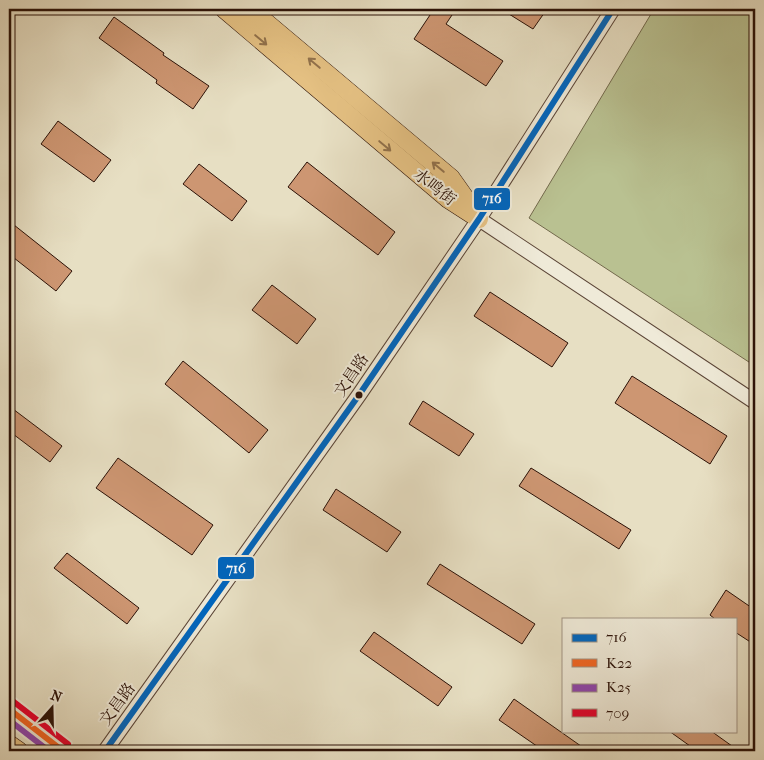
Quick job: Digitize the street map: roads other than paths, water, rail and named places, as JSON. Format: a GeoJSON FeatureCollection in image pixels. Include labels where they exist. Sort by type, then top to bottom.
{"type":"FeatureCollection","features":[{"type":"Feature","properties":{"kind":"main road","name":"水鸣街"},"geometry":{"type":"LineString","coordinates":[[224,9],[448,199],[479,218]]}},
{"type":"Feature","properties":{"kind":"main road","name":"水鸣街"},"geometry":{"type":"LineString","coordinates":[[250,9],[451,178],[479,218]]}},
{"type":"Feature","properties":{"kind":"main road"},"geometry":{"type":"LineString","coordinates":[[9,709],[63,751]]}},
{"type":"Feature","properties":{"kind":"main road"},"geometry":{"type":"LineString","coordinates":[[9,744],[18,751]]}},
{"type":"Feature","properties":{"kind":"street","name":"文昌路"},"geometry":{"type":"LineString","coordinates":[[105,751],[345,416],[479,218],[613,9]]}},
{"type":"Feature","properties":{"kind":"street"},"geometry":{"type":"LineString","coordinates":[[479,218],[755,402]]}}]}
